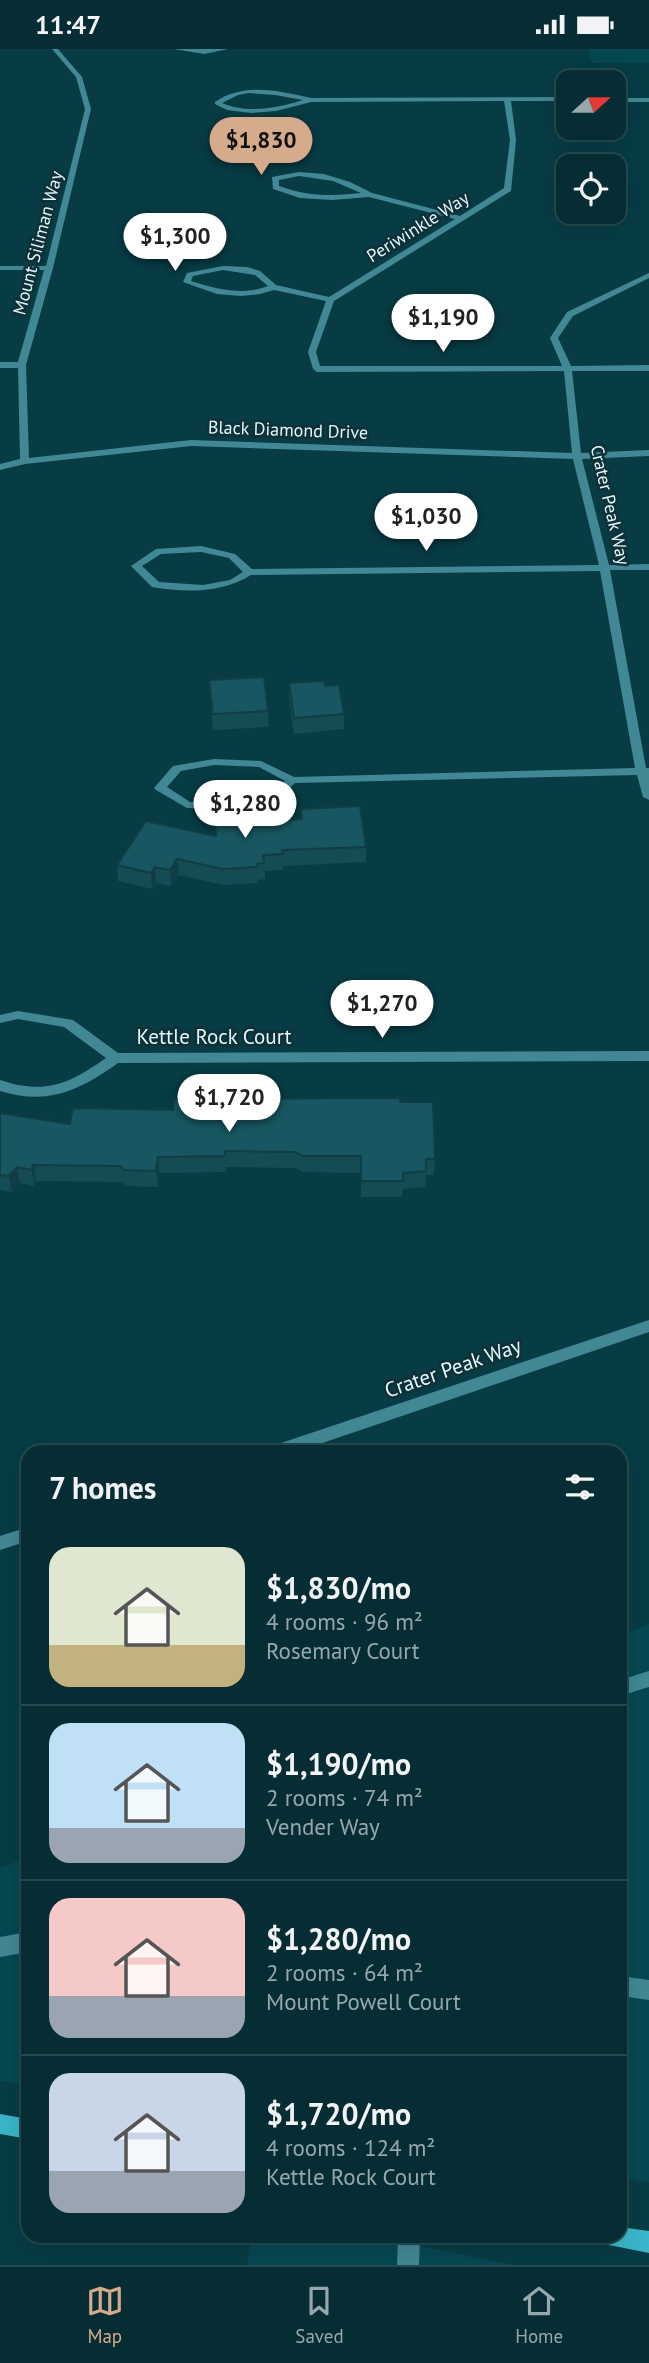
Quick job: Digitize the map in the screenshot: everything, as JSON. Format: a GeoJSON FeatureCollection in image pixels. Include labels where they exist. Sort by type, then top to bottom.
{"type":"FeatureCollection","features":[{"type":"Feature","properties":{"kind":"street","name":"Mount Siliman Way"},"geometry":{"type":"LineString","coordinates":[[25,461],[22,365],[88,109],[79,77],[55,49]]}},
{"type":"Feature","properties":{"kind":"street"},"geometry":{"type":"LineString","coordinates":[[177,49],[204,52],[225,49]]}},
{"type":"Feature","properties":{"kind":"street"},"geometry":{"type":"LineString","coordinates":[[311,100],[291,107],[267,109],[229,110],[217,103],[225,96],[248,93],[277,93],[311,100],[556,99]]}},
{"type":"Feature","properties":{"kind":"street","name":"Periwinkle Way"},"geometry":{"type":"LineString","coordinates":[[330,300],[508,189],[513,140],[506,99]]}},
{"type":"Feature","properties":{"kind":"street"},"geometry":{"type":"LineString","coordinates":[[626,100],[649,100]]}},
{"type":"Feature","properties":{"kind":"street"},"geometry":{"type":"LineString","coordinates":[[369,195],[350,182],[323,177],[302,174],[275,179],[276,187],[300,196],[332,198],[369,195],[463,219]]}},
{"type":"Feature","properties":{"kind":"street"},"geometry":{"type":"LineString","coordinates":[[0,268],[49,268]]}},
{"type":"Feature","properties":{"kind":"street"},"geometry":{"type":"LineString","coordinates":[[273,287],[269,279],[260,273],[229,268],[202,271],[190,275],[187,282],[217,292],[241,294],[260,292],[273,287],[330,300],[312,352],[317,369],[649,368]]}},
{"type":"Feature","properties":{"kind":"street","name":"Crater Peak Way"},"geometry":{"type":"LineString","coordinates":[[649,275],[570,314],[554,338],[568,369],[576,456],[604,566],[649,797]]}},
{"type":"Feature","properties":{"kind":"street"},"geometry":{"type":"LineString","coordinates":[[0,365],[22,365]]}},
{"type":"Feature","properties":{"kind":"street","name":"Black Diamond Drive"},"geometry":{"type":"LineString","coordinates":[[0,467],[25,461],[191,443],[576,456],[649,453]]}},
{"type":"Feature","properties":{"kind":"street"},"geometry":{"type":"LineString","coordinates":[[248,572],[232,556],[201,549],[159,551],[136,566],[156,585],[203,588],[233,582],[248,572],[649,567]]}},
{"type":"Feature","properties":{"kind":"street"},"geometry":{"type":"LineString","coordinates":[[292,781],[271,800],[244,807],[187,805],[160,788],[177,768],[214,762],[261,764],[292,781],[645,770]]}},
{"type":"Feature","properties":{"kind":"street","name":"Kettle Rock Court"},"geometry":{"type":"LineString","coordinates":[[0,1019],[18,1015],[68,1023],[115,1058]]}},
{"type":"Feature","properties":{"kind":"street","name":"Kettle Rock Court"},"geometry":{"type":"LineString","coordinates":[[0,1085],[8,1089],[52,1094],[76,1086],[115,1058],[649,1056]]}},
{"type":"Feature","properties":{"kind":"street","name":"Crater Peak Way"},"geometry":{"type":"LineString","coordinates":[[296,1445],[649,1326]]}},
{"type":"Feature","properties":{"kind":"street"},"geometry":{"type":"LineString","coordinates":[[0,1543],[21,1536]]}},
{"type":"Feature","properties":{"kind":"street"},"geometry":{"type":"LineString","coordinates":[[627,1686],[649,1679]]}},
{"type":"Feature","properties":{"kind":"street"},"geometry":{"type":"LineString","coordinates":[[0,1947],[21,1943]]}},
{"type":"Feature","properties":{"kind":"street"},"geometry":{"type":"LineString","coordinates":[[627,1987],[649,1990]]}},
{"type":"Feature","properties":{"kind":"street"},"geometry":{"type":"LineString","coordinates":[[0,2124],[21,2128]]}},
{"type":"Feature","properties":{"kind":"street"},"geometry":{"type":"LineString","coordinates":[[627,2239],[649,2242]]}},
{"type":"Feature","properties":{"kind":"street"},"geometry":{"type":"LineString","coordinates":[[408,2265],[409,2243]]}},
{"type":"Feature","properties":{"kind":"shaded area"},"geometry":{"type":"Polygon","coordinates":[[[588,49],[649,49],[649,63],[592,63],[588,49]]]}},
{"type":"Feature","properties":{"kind":"shaded area"},"geometry":{"type":"Polygon","coordinates":[[[649,1624],[649,2183],[627,2179],[627,1632],[649,1624]]]}},
{"type":"Feature","properties":{"kind":"shaded area"},"geometry":{"type":"Polygon","coordinates":[[[21,1860],[21,2084],[0,2081],[0,1868],[21,1860]]]}},
{"type":"Feature","properties":{"kind":"shaded area"},"geometry":{"type":"Polygon","coordinates":[[[250,2243],[406,2243],[514,2265],[247,2265],[250,2243]]]}},
{"type":"Feature","properties":{"kind":"building"},"geometry":{"type":"Polygon","coordinates":[[[264,677],[268,711],[213,714],[209,680],[264,677]]]}},
{"type":"Feature","properties":{"kind":"building"},"geometry":{"type":"Polygon","coordinates":[[[324,681],[325,686],[339,685],[344,714],[294,718],[289,683],[324,681]]]}},
{"type":"Feature","properties":{"kind":"building"},"geometry":{"type":"Polygon","coordinates":[[[360,806],[366,847],[282,850],[283,854],[263,855],[264,863],[257,864],[257,867],[222,869],[177,859],[170,870],[155,867],[151,873],[117,865],[146,821],[216,836],[215,824],[302,819],[301,809],[360,806]]]}},
{"type":"Feature","properties":{"kind":"building"},"geometry":{"type":"Polygon","coordinates":[[[400,1098],[400,1102],[433,1102],[435,1159],[426,1159],[426,1171],[403,1173],[403,1181],[361,1181],[361,1156],[302,1156],[296,1152],[225,1151],[225,1156],[158,1157],[156,1171],[124,1170],[120,1166],[33,1165],[32,1170],[17,1167],[9,1176],[0,1175],[0,1113],[70,1124],[73,1108],[173,1110],[174,1099],[400,1098]]]}}]}
